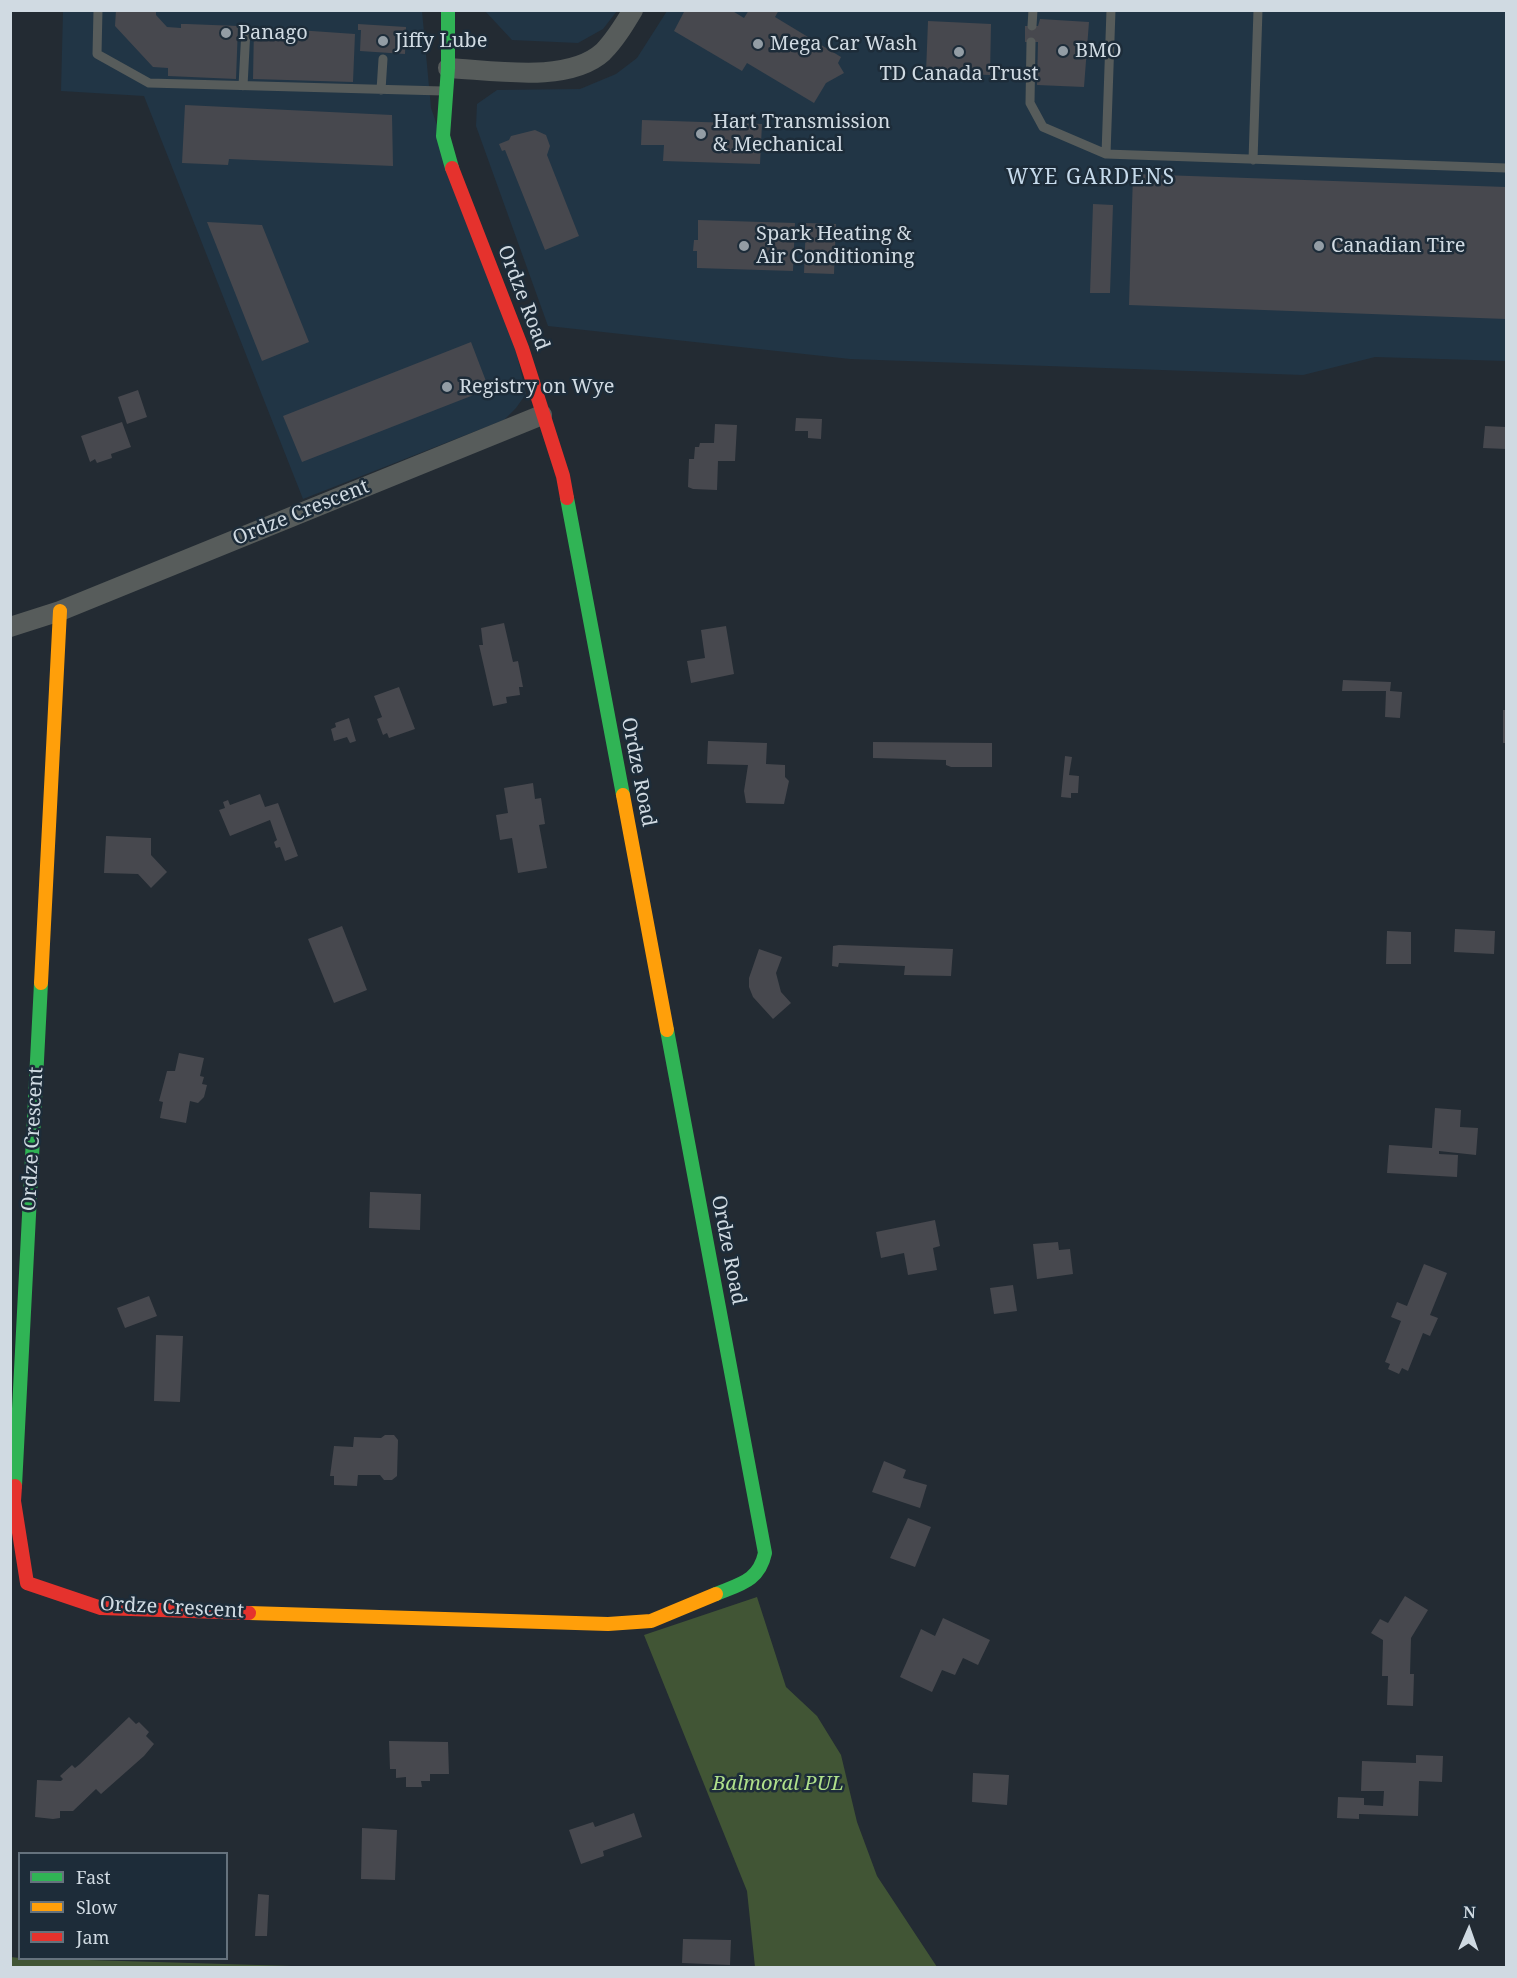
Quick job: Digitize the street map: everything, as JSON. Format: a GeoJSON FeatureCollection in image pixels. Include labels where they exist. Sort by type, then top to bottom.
{"type":"FeatureCollection","features":[{"type":"Feature","properties":{"kind":"street","name":"Ordze Road"},"geometry":{"type":"LineString","coordinates":[[448,10],[448,68],[443,136],[450,164],[522,348],[563,476],[765,1553]]}},
{"type":"Feature","properties":{"kind":"street"},"geometry":{"type":"LineString","coordinates":[[448,68],[551,73],[576,67],[601,54],[633,10]]}},
{"type":"Feature","properties":{"kind":"street","name":"Ordze Crescent"},"geometry":{"type":"LineString","coordinates":[[10,627],[60,610],[542,415]]}},
{"type":"Feature","properties":{"kind":"street","name":"Ordze Crescent"},"geometry":{"type":"LineString","coordinates":[[60,610],[14,1501],[27,1583],[101,1608],[608,1624],[651,1622],[722,1593],[751,1579],[762,1568],[765,1553]]}},
{"type":"Feature","properties":{"kind":"lane"},"geometry":{"type":"LineString","coordinates":[[98,10],[97,54],[149,83],[447,92]]}},
{"type":"Feature","properties":{"kind":"lane"},"geometry":{"type":"LineString","coordinates":[[1032,26],[1033,10]]}},
{"type":"Feature","properties":{"kind":"lane"},"geometry":{"type":"LineString","coordinates":[[1106,154],[1111,10]]}},
{"type":"Feature","properties":{"kind":"lane"},"geometry":{"type":"LineString","coordinates":[[1253,160],[1258,10]]}},
{"type":"Feature","properties":{"kind":"lane"},"geometry":{"type":"LineString","coordinates":[[243,86],[246,29]]}},
{"type":"Feature","properties":{"kind":"lane"},"geometry":{"type":"LineString","coordinates":[[1031,42],[1030,103],[1043,127],[1106,154],[1506,168]]}},
{"type":"Feature","properties":{"kind":"lane"},"geometry":{"type":"LineString","coordinates":[[381,90],[383,59]]}},
{"type":"Feature","properties":{"kind":"shaded area"},"geometry":{"type":"Polygon","coordinates":[[[63,11],[422,11],[431,108],[515,346],[526,394],[516,408],[504,420],[303,499],[144,96],[61,91],[63,11]]]}},
{"type":"Feature","properties":{"kind":"shaded area"},"geometry":{"type":"Polygon","coordinates":[[[485,11],[617,11],[603,29],[578,43],[512,40],[485,11]]]}},
{"type":"Feature","properties":{"kind":"shaded area"},"geometry":{"type":"Polygon","coordinates":[[[667,11],[1506,11],[1506,361],[1375,357],[1303,375],[850,359],[548,326],[476,126],[477,104],[497,90],[580,89],[616,74],[637,58],[667,11]]]}},
{"type":"Feature","properties":{"kind":"green space","name":"Balmoral PUL"},"geometry":{"type":"Polygon","coordinates":[[[757,1597],[786,1687],[817,1716],[841,1755],[857,1822],[877,1876],[937,1967],[755,1967],[747,1891],[644,1635],[757,1597]]]}},
{"type":"Feature","properties":{"kind":"green space"},"geometry":{"type":"Polygon","coordinates":[[[10,1957],[18,1958],[18,1960],[326,1967],[11,1968],[10,1957]]]}},
{"type":"Feature","properties":{"kind":"building"},"geometry":{"type":"Polygon","coordinates":[[[116,10],[156,10],[156,15],[167,27],[181,28],[181,24],[238,26],[236,79],[168,76],[168,68],[153,67],[115,26],[116,10]]]}},
{"type":"Feature","properties":{"kind":"building","name":"Mega Car Wash"},"geometry":{"type":"Polygon","coordinates":[[[685,10],[731,10],[744,18],[749,10],[779,10],[775,17],[841,57],[838,63],[844,73],[826,83],[814,103],[747,63],[742,71],[674,31],[685,10]]]}},
{"type":"Feature","properties":{"kind":"building","name":"BMO"},"geometry":{"type":"Polygon","coordinates":[[[1040,19],[1089,22],[1084,87],[1037,85],[1038,42],[1025,42],[1025,26],[1038,26],[1040,19]]]}},
{"type":"Feature","properties":{"kind":"building","name":"TD Canada Trust"},"geometry":{"type":"Polygon","coordinates":[[[928,21],[991,24],[990,75],[926,73],[928,21]]]}},
{"type":"Feature","properties":{"kind":"building","name":"Jiffy Lube"},"geometry":{"type":"Polygon","coordinates":[[[358,24],[406,27],[405,54],[360,51],[361,30],[358,30],[358,24]]]}},
{"type":"Feature","properties":{"kind":"building"},"geometry":{"type":"Polygon","coordinates":[[[254,27],[355,34],[353,82],[253,79],[254,27]]]}},
{"type":"Feature","properties":{"kind":"building"},"geometry":{"type":"Polygon","coordinates":[[[185,105],[392,115],[393,166],[229,159],[228,165],[182,163],[185,105]]]}},
{"type":"Feature","properties":{"kind":"building","name":"Hart Transmission & Mechanical"},"geometry":{"type":"Polygon","coordinates":[[[642,120],[762,124],[760,164],[663,161],[664,145],[641,145],[642,120]]]}},
{"type":"Feature","properties":{"kind":"building"},"geometry":{"type":"Polygon","coordinates":[[[535,130],[546,135],[550,146],[547,155],[579,236],[545,250],[505,150],[502,151],[499,144],[509,140],[511,136],[535,130]]]}},
{"type":"Feature","properties":{"kind":"building","name":"Canadian Tire"},"geometry":{"type":"Polygon","coordinates":[[[1133,174],[1506,187],[1506,319],[1129,305],[1133,174]]]}},
{"type":"Feature","properties":{"kind":"building"},"geometry":{"type":"Polygon","coordinates":[[[1093,204],[1113,205],[1110,293],[1090,293],[1093,204]]]}},
{"type":"Feature","properties":{"kind":"building","name":"Spark Heating & Air Conditioning"},"geometry":{"type":"Polygon","coordinates":[[[698,220],[795,223],[793,271],[697,268],[697,251],[693,251],[694,240],[698,240],[698,220]]]}},
{"type":"Feature","properties":{"kind":"building"},"geometry":{"type":"Polygon","coordinates":[[[207,222],[262,225],[309,342],[262,361],[207,222]]]}},
{"type":"Feature","properties":{"kind":"building"},"geometry":{"type":"Polygon","coordinates":[[[806,223],[836,224],[834,274],[804,273],[806,223]]]}},
{"type":"Feature","properties":{"kind":"building"},"geometry":{"type":"Polygon","coordinates":[[[471,342],[489,389],[302,462],[283,416],[471,342]]]}},
{"type":"Feature","properties":{"kind":"building"},"geometry":{"type":"Polygon","coordinates":[[[138,390],[147,417],[127,424],[118,397],[138,390]]]}},
{"type":"Feature","properties":{"kind":"building"},"geometry":{"type":"Polygon","coordinates":[[[796,418],[822,419],[821,439],[808,438],[808,431],[795,431],[796,418]]]}},
{"type":"Feature","properties":{"kind":"building"},"geometry":{"type":"Polygon","coordinates":[[[122,422],[131,447],[111,454],[112,458],[97,463],[95,459],[90,462],[81,436],[122,422]]]}},
{"type":"Feature","properties":{"kind":"building"},"geometry":{"type":"Polygon","coordinates":[[[715,424],[737,425],[735,461],[718,461],[717,490],[693,489],[688,487],[689,459],[694,459],[695,447],[699,447],[700,443],[714,443],[715,424]]]}},
{"type":"Feature","properties":{"kind":"building"},"geometry":{"type":"Polygon","coordinates":[[[1485,426],[1506,427],[1506,449],[1483,448],[1485,426]]]}},
{"type":"Feature","properties":{"kind":"building"},"geometry":{"type":"Polygon","coordinates":[[[504,623],[513,662],[518,661],[523,687],[519,687],[520,695],[506,697],[507,703],[493,706],[479,645],[483,645],[481,628],[504,623]]]}},
{"type":"Feature","properties":{"kind":"building"},"geometry":{"type":"Polygon","coordinates":[[[726,626],[734,674],[691,683],[687,661],[705,658],[701,630],[726,626]]]}},
{"type":"Feature","properties":{"kind":"building"},"geometry":{"type":"Polygon","coordinates":[[[1343,680],[1391,682],[1390,691],[1402,692],[1400,718],[1385,717],[1386,691],[1342,691],[1343,680]]]}},
{"type":"Feature","properties":{"kind":"building"},"geometry":{"type":"Polygon","coordinates":[[[399,687],[415,729],[389,738],[387,733],[383,735],[377,719],[382,717],[374,696],[399,687]]]}},
{"type":"Feature","properties":{"kind":"building"},"geometry":{"type":"Polygon","coordinates":[[[1503,710],[1506,710],[1506,743],[1503,743],[1503,710]]]}},
{"type":"Feature","properties":{"kind":"building"},"geometry":{"type":"Polygon","coordinates":[[[349,718],[356,741],[350,743],[347,737],[334,741],[331,729],[336,727],[335,723],[349,718]]]}},
{"type":"Feature","properties":{"kind":"building"},"geometry":{"type":"Polygon","coordinates":[[[708,741],[767,743],[766,764],[785,765],[785,777],[789,781],[784,804],[746,803],[744,791],[748,765],[707,764],[708,741]]]}},
{"type":"Feature","properties":{"kind":"building"},"geometry":{"type":"Polygon","coordinates":[[[873,742],[992,743],[992,767],[951,767],[946,765],[946,760],[873,758],[873,742]]]}},
{"type":"Feature","properties":{"kind":"building"},"geometry":{"type":"Polygon","coordinates":[[[1065,756],[1072,757],[1069,775],[1079,776],[1078,793],[1071,793],[1071,798],[1061,797],[1065,756]]]}},
{"type":"Feature","properties":{"kind":"building"},"geometry":{"type":"Polygon","coordinates":[[[533,783],[535,799],[541,798],[545,824],[539,825],[547,868],[518,873],[512,838],[500,840],[496,815],[508,813],[504,788],[533,783]]]}},
{"type":"Feature","properties":{"kind":"building"},"geometry":{"type":"Polygon","coordinates":[[[260,794],[265,807],[278,803],[298,856],[285,861],[280,847],[276,848],[274,842],[277,840],[270,820],[230,836],[219,810],[225,808],[223,802],[228,800],[230,805],[260,794]]]}},
{"type":"Feature","properties":{"kind":"building"},"geometry":{"type":"Polygon","coordinates":[[[106,836],[151,838],[151,855],[167,872],[151,888],[138,874],[104,873],[106,836]]]}},
{"type":"Feature","properties":{"kind":"building"},"geometry":{"type":"Polygon","coordinates":[[[342,926],[367,990],[334,1003],[308,939],[342,926]]]}},
{"type":"Feature","properties":{"kind":"building"},"geometry":{"type":"Polygon","coordinates":[[[1455,929],[1495,931],[1494,954],[1454,952],[1455,929]]]}},
{"type":"Feature","properties":{"kind":"building"},"geometry":{"type":"Polygon","coordinates":[[[1387,931],[1411,932],[1411,964],[1386,964],[1387,931]]]}},
{"type":"Feature","properties":{"kind":"building"},"geometry":{"type":"Polygon","coordinates":[[[833,946],[953,949],[951,976],[904,975],[905,966],[839,963],[838,967],[832,966],[833,946]]]}},
{"type":"Feature","properties":{"kind":"building"},"geometry":{"type":"Polygon","coordinates":[[[759,949],[782,957],[776,973],[781,992],[791,1003],[773,1019],[753,997],[749,987],[749,978],[759,949]]]}},
{"type":"Feature","properties":{"kind":"building"},"geometry":{"type":"Polygon","coordinates":[[[179,1053],[204,1058],[200,1076],[204,1077],[202,1084],[207,1085],[204,1097],[198,1103],[190,1101],[186,1123],[160,1118],[163,1102],[159,1101],[167,1071],[175,1071],[179,1053]]]}},
{"type":"Feature","properties":{"kind":"building"},"geometry":{"type":"Polygon","coordinates":[[[1435,1108],[1461,1110],[1460,1127],[1478,1128],[1476,1155],[1439,1151],[1439,1154],[1458,1155],[1457,1177],[1387,1173],[1389,1145],[1432,1148],[1435,1108]]]}},
{"type":"Feature","properties":{"kind":"building"},"geometry":{"type":"Polygon","coordinates":[[[370,1192],[421,1194],[420,1230],[369,1228],[370,1192]]]}},
{"type":"Feature","properties":{"kind":"building"},"geometry":{"type":"Polygon","coordinates":[[[935,1220],[940,1246],[933,1248],[937,1270],[908,1275],[904,1253],[881,1258],[876,1232],[935,1220]]]}},
{"type":"Feature","properties":{"kind":"building"},"geometry":{"type":"Polygon","coordinates":[[[1058,1242],[1059,1250],[1070,1249],[1073,1274],[1037,1279],[1033,1244],[1058,1242]]]}},
{"type":"Feature","properties":{"kind":"building"},"geometry":{"type":"Polygon","coordinates":[[[1424,1264],[1447,1273],[1430,1315],[1438,1318],[1430,1336],[1423,1333],[1408,1371],[1402,1368],[1399,1374],[1388,1369],[1390,1364],[1385,1362],[1401,1321],[1391,1317],[1397,1302],[1407,1306],[1424,1264]]]}},
{"type":"Feature","properties":{"kind":"building"},"geometry":{"type":"Polygon","coordinates":[[[1013,1285],[1017,1311],[994,1314],[990,1288],[1013,1285]]]}},
{"type":"Feature","properties":{"kind":"building"},"geometry":{"type":"Polygon","coordinates":[[[149,1296],[157,1316],[125,1328],[117,1308],[149,1296]]]}},
{"type":"Feature","properties":{"kind":"building"},"geometry":{"type":"Polygon","coordinates":[[[156,1335],[183,1336],[180,1402],[154,1401],[156,1335]]]}},
{"type":"Feature","properties":{"kind":"building"},"geometry":{"type":"Polygon","coordinates":[[[385,1435],[394,1435],[398,1440],[397,1476],[392,1480],[384,1480],[380,1475],[358,1475],[357,1486],[334,1485],[334,1476],[330,1476],[334,1446],[353,1447],[354,1437],[381,1438],[385,1435]]]}},
{"type":"Feature","properties":{"kind":"building"},"geometry":{"type":"Polygon","coordinates":[[[884,1461],[906,1470],[903,1478],[927,1485],[920,1508],[872,1492],[884,1461]]]}},
{"type":"Feature","properties":{"kind":"building"},"geometry":{"type":"Polygon","coordinates":[[[908,1518],[931,1527],[915,1567],[890,1558],[908,1518]]]}},
{"type":"Feature","properties":{"kind":"building"},"geometry":{"type":"Polygon","coordinates":[[[1405,1596],[1428,1610],[1411,1638],[1410,1674],[1414,1674],[1413,1706],[1387,1705],[1388,1676],[1382,1676],[1383,1640],[1371,1633],[1380,1619],[1388,1623],[1405,1596]]]}},
{"type":"Feature","properties":{"kind":"building"},"geometry":{"type":"Polygon","coordinates":[[[943,1618],[990,1640],[978,1665],[963,1658],[955,1675],[942,1670],[932,1692],[900,1677],[921,1629],[935,1636],[943,1618]]]}},
{"type":"Feature","properties":{"kind":"building"},"geometry":{"type":"Polygon","coordinates":[[[129,1717],[136,1724],[139,1722],[149,1732],[146,1736],[154,1744],[144,1756],[101,1794],[96,1789],[73,1811],[60,1811],[60,1818],[35,1817],[37,1780],[61,1781],[63,1779],[60,1776],[72,1765],[75,1768],[80,1764],[129,1717]]]}},
{"type":"Feature","properties":{"kind":"building"},"geometry":{"type":"Polygon","coordinates":[[[389,1741],[448,1742],[449,1774],[430,1774],[430,1781],[421,1781],[422,1787],[406,1787],[406,1777],[396,1778],[396,1769],[390,1769],[389,1741]]]}},
{"type":"Feature","properties":{"kind":"building"},"geometry":{"type":"Polygon","coordinates":[[[1416,1755],[1443,1756],[1442,1782],[1419,1781],[1418,1816],[1359,1814],[1359,1819],[1337,1818],[1338,1797],[1364,1798],[1364,1805],[1383,1806],[1384,1791],[1361,1791],[1362,1761],[1416,1763],[1416,1755]]]}},
{"type":"Feature","properties":{"kind":"building"},"geometry":{"type":"Polygon","coordinates":[[[973,1773],[1009,1775],[1007,1805],[972,1802],[973,1773]]]}},
{"type":"Feature","properties":{"kind":"building"},"geometry":{"type":"Polygon","coordinates":[[[634,1813],[642,1837],[603,1851],[604,1856],[581,1864],[569,1830],[593,1822],[595,1827],[634,1813]]]}},
{"type":"Feature","properties":{"kind":"building"},"geometry":{"type":"Polygon","coordinates":[[[362,1828],[397,1830],[395,1880],[361,1879],[362,1828]]]}},
{"type":"Feature","properties":{"kind":"building"},"geometry":{"type":"Polygon","coordinates":[[[258,1894],[269,1895],[267,1936],[255,1936],[258,1894]]]}},
{"type":"Feature","properties":{"kind":"building"},"geometry":{"type":"Polygon","coordinates":[[[683,1939],[731,1940],[730,1965],[682,1963],[683,1939]]]}},
{"type":"Feature","properties":{"kind":"traffic: fast"},"geometry":{"type":"LineString","coordinates":[[448,10],[448,68],[443,136],[452,168]]}},
{"type":"Feature","properties":{"kind":"traffic: fast"},"geometry":{"type":"LineString","coordinates":[[567,498],[623,795]]}},
{"type":"Feature","properties":{"kind":"traffic: fast"},"geometry":{"type":"LineString","coordinates":[[15,1486],[41,983]]}},
{"type":"Feature","properties":{"kind":"traffic: fast"},"geometry":{"type":"LineString","coordinates":[[667,1030],[765,1553],[753,1576],[716,1594]]}},
{"type":"Feature","properties":{"kind":"traffic: slow"},"geometry":{"type":"LineString","coordinates":[[41,983],[60,611]]}},
{"type":"Feature","properties":{"kind":"traffic: slow"},"geometry":{"type":"LineString","coordinates":[[623,795],[667,1030]]}},
{"type":"Feature","properties":{"kind":"traffic: slow"},"geometry":{"type":"LineString","coordinates":[[249,1613],[608,1624],[651,1621],[716,1594]]}},
{"type":"Feature","properties":{"kind":"traffic: jam"},"geometry":{"type":"LineString","coordinates":[[452,168],[522,348],[563,476],[567,498]]}},
{"type":"Feature","properties":{"kind":"traffic: jam"},"geometry":{"type":"LineString","coordinates":[[15,1486],[14,1501],[27,1583],[101,1608],[249,1613]]}},
{"type":"Feature","properties":{"kind":"place","name":"Panago"},"geometry":{"type":"Point","coordinates":[226,33]}},
{"type":"Feature","properties":{"kind":"place","name":"Jiffy Lube"},"geometry":{"type":"Point","coordinates":[383,41]}},
{"type":"Feature","properties":{"kind":"place","name":"Mega Car Wash"},"geometry":{"type":"Point","coordinates":[758,44]}},
{"type":"Feature","properties":{"kind":"place","name":"BMO"},"geometry":{"type":"Point","coordinates":[1063,51]}},
{"type":"Feature","properties":{"kind":"place","name":"TD Canada Trust"},"geometry":{"type":"Point","coordinates":[959,52]}},
{"type":"Feature","properties":{"kind":"place","name":"Hart Transmission & Mechanical"},"geometry":{"type":"Point","coordinates":[701,134]}},
{"type":"Feature","properties":{"kind":"place","name":"Spark Heating & Air Conditioning"},"geometry":{"type":"Point","coordinates":[744,246]}},
{"type":"Feature","properties":{"kind":"place","name":"Canadian Tire"},"geometry":{"type":"Point","coordinates":[1319,246]}},
{"type":"Feature","properties":{"kind":"place","name":"Registry on Wye"},"geometry":{"type":"Point","coordinates":[447,387]}},
{"type":"Feature","properties":{"kind":"district","name":"WYE GARDENS"},"geometry":{"type":"Point","coordinates":[1091,178]}}]}
